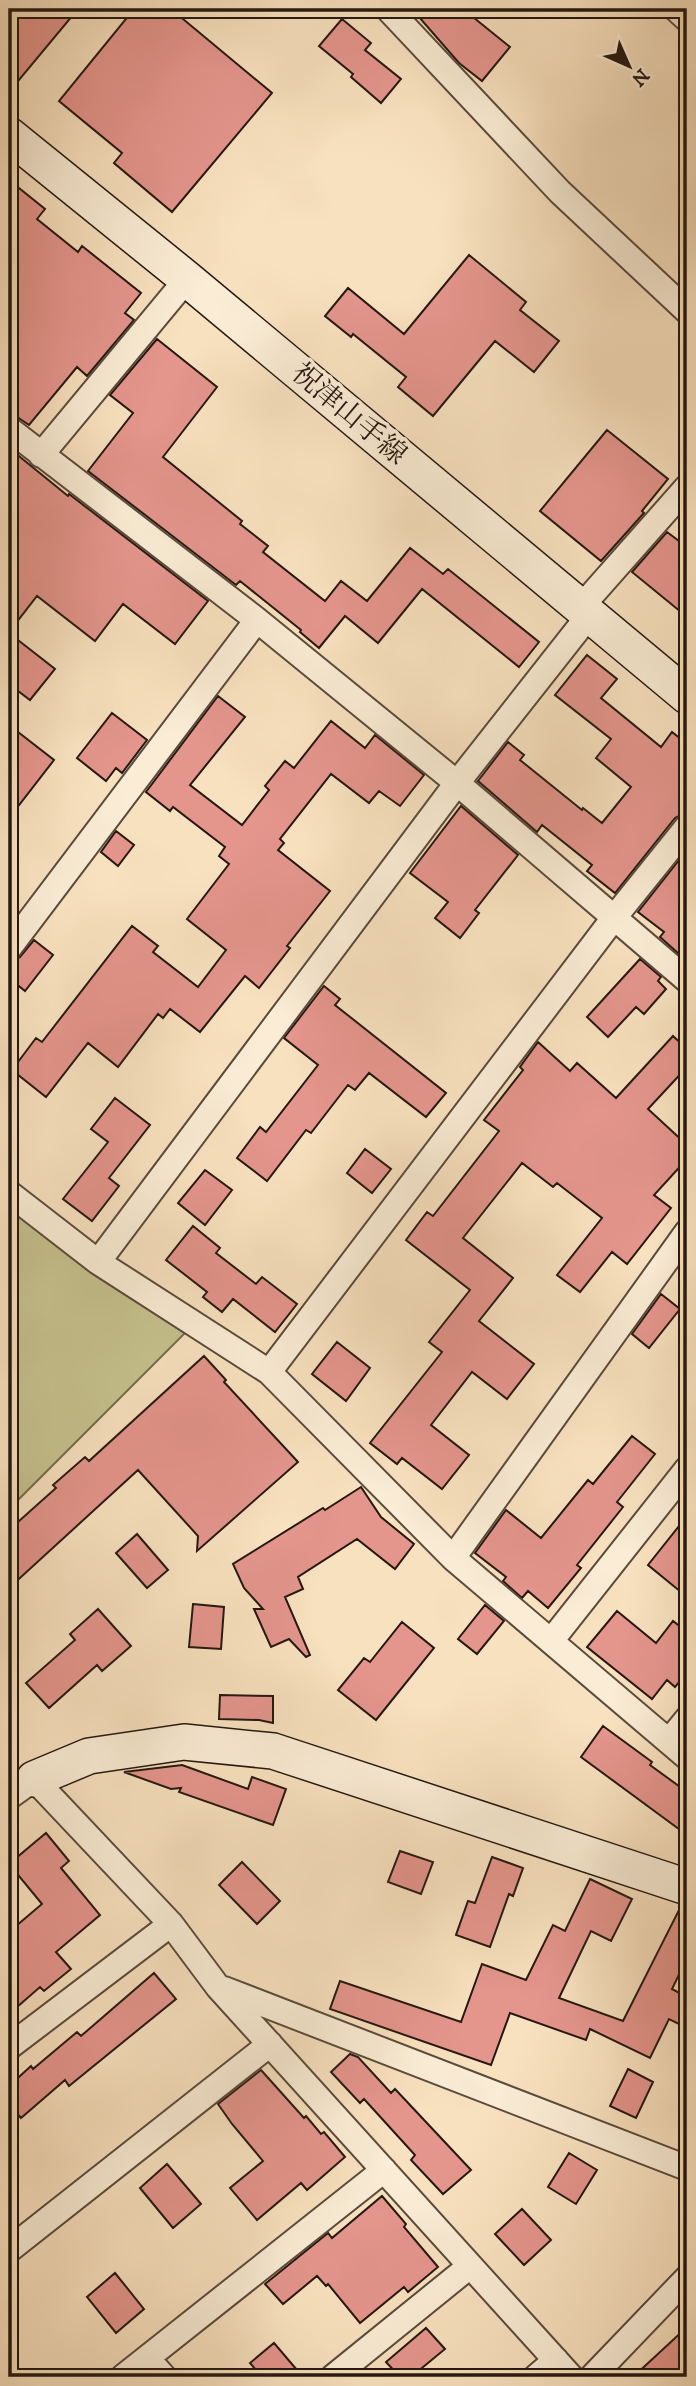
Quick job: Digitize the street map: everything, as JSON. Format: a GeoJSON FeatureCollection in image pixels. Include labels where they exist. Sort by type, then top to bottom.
{"type":"FeatureCollection","features":[{"type":"Feature","properties":{"kind":"street"},"geometry":{"type":"LineString","coordinates":[[388,9],[560,192],[687,312]]}},
{"type":"Feature","properties":{"kind":"street"},"geometry":{"type":"LineString","coordinates":[[676,9],[687,19]]}},
{"type":"Feature","properties":{"kind":"street","name":"祝津山手線"},"geometry":{"type":"LineString","coordinates":[[9,135],[187,279],[687,696]]}},
{"type":"Feature","properties":{"kind":"street"},"geometry":{"type":"LineString","coordinates":[[41,455],[187,279]]}},
{"type":"Feature","properties":{"kind":"street"},"geometry":{"type":"LineString","coordinates":[[9,429],[257,620],[457,783],[687,980]]}},
{"type":"Feature","properties":{"kind":"street"},"geometry":{"type":"LineString","coordinates":[[98,1262],[586,611],[687,487]]}},
{"type":"Feature","properties":{"kind":"street"},"geometry":{"type":"LineString","coordinates":[[9,948],[257,620]]}},
{"type":"Feature","properties":{"kind":"street"},"geometry":{"type":"LineString","coordinates":[[269,1372],[687,827]]}},
{"type":"Feature","properties":{"kind":"street"},"geometry":{"type":"LineString","coordinates":[[9,1193],[98,1262],[269,1372],[453,1558],[678,1749],[687,1719]]}},
{"type":"Feature","properties":{"kind":"street"},"geometry":{"type":"LineString","coordinates":[[453,1558],[687,1233]]}},
{"type":"Feature","properties":{"kind":"street"},"geometry":{"type":"LineString","coordinates":[[551,1641],[687,1469]]}},
{"type":"Feature","properties":{"kind":"street"},"geometry":{"type":"LineString","coordinates":[[536,2377],[564,2369],[218,1987],[171,1924],[21,1788],[89,1756],[184,1742],[273,1751],[687,1887]]}},
{"type":"Feature","properties":{"kind":"street"},"geometry":{"type":"LineString","coordinates":[[9,2047],[171,1924]]}},
{"type":"Feature","properties":{"kind":"street"},"geometry":{"type":"LineString","coordinates":[[218,1987],[687,2168]]}},
{"type":"Feature","properties":{"kind":"street"},"geometry":{"type":"LineString","coordinates":[[9,2250],[270,2044]]}},
{"type":"Feature","properties":{"kind":"street"},"geometry":{"type":"LineString","coordinates":[[122,2377],[384,2170]]}},
{"type":"Feature","properties":{"kind":"street"},"geometry":{"type":"LineString","coordinates":[[333,2377],[470,2266]]}},
{"type":"Feature","properties":{"kind":"street"},"geometry":{"type":"LineString","coordinates":[[592,2377],[687,2278]]}},
{"type":"Feature","properties":{"kind":"street"},"geometry":{"type":"LineString","coordinates":[[146,2358],[164,2377]]}},
{"type":"Feature","properties":{"kind":"shaded area"},"geometry":{"type":"Polygon","coordinates":[[[9,1207],[93,1274],[185,1333],[9,1509],[9,1207]]]}},
{"type":"Feature","properties":{"kind":"building"},"geometry":{"type":"Polygon","coordinates":[[[9,9],[78,9],[9,92],[9,9]]]}},
{"type":"Feature","properties":{"kind":"building"},"geometry":{"type":"Polygon","coordinates":[[[134,9],[171,9],[272,93],[172,212],[114,163],[122,153],[59,101],[134,9]]]}},
{"type":"Feature","properties":{"kind":"building"},"geometry":{"type":"Polygon","coordinates":[[[412,9],[463,9],[510,47],[482,81],[459,63],[412,9]]]}},
{"type":"Feature","properties":{"kind":"building"},"geometry":{"type":"Polygon","coordinates":[[[342,19],[371,43],[365,50],[401,79],[381,103],[351,77],[353,74],[319,46],[342,19]]]}},
{"type":"Feature","properties":{"kind":"building"},"geometry":{"type":"Polygon","coordinates":[[[9,180],[45,209],[37,219],[78,252],[82,246],[141,293],[125,313],[134,320],[87,376],[77,367],[29,425],[9,414],[9,180]]]}},
{"type":"Feature","properties":{"kind":"building"},"geometry":{"type":"Polygon","coordinates":[[[469,255],[526,302],[520,310],[559,341],[534,372],[495,341],[433,416],[398,387],[406,377],[353,334],[351,337],[325,316],[348,288],[404,334],[469,255]]]}},
{"type":"Feature","properties":{"kind":"building"},"geometry":{"type":"Polygon","coordinates":[[[157,339],[217,387],[163,457],[242,521],[240,524],[268,546],[263,552],[325,601],[341,581],[367,601],[410,548],[443,574],[448,569],[539,642],[519,667],[422,589],[378,643],[345,616],[319,648],[240,581],[236,585],[88,471],[133,413],[110,395],[157,339]]]}},
{"type":"Feature","properties":{"kind":"building"},"geometry":{"type":"Polygon","coordinates":[[[607,430],[668,479],[642,511],[644,513],[601,561],[540,511],[607,430]]]}},
{"type":"Feature","properties":{"kind":"building"},"geometry":{"type":"Polygon","coordinates":[[[9,448],[208,601],[175,644],[123,604],[95,641],[37,596],[9,632],[9,448]]]}},
{"type":"Feature","properties":{"kind":"building"},"geometry":{"type":"Polygon","coordinates":[[[667,532],[687,547],[687,617],[632,572],[667,532]]]}},
{"type":"Feature","properties":{"kind":"building"},"geometry":{"type":"Polygon","coordinates":[[[9,633],[55,669],[30,700],[9,684],[9,633]]]}},
{"type":"Feature","properties":{"kind":"building"},"geometry":{"type":"Polygon","coordinates":[[[587,655],[617,679],[601,698],[661,747],[672,732],[687,744],[687,812],[675,818],[615,893],[587,871],[592,865],[542,825],[537,832],[478,781],[508,742],[524,755],[520,760],[602,823],[631,787],[596,758],[611,739],[555,695],[587,655]]]}},
{"type":"Feature","properties":{"kind":"building"},"geometry":{"type":"Polygon","coordinates":[[[218,696],[245,717],[190,785],[242,825],[269,790],[265,786],[285,761],[294,768],[331,721],[365,748],[375,735],[424,775],[400,806],[379,791],[369,803],[331,774],[280,839],[284,843],[278,850],[330,891],[287,946],[290,948],[259,988],[245,976],[200,1032],[170,1009],[163,1018],[158,1014],[118,1067],[88,1043],[46,1097],[12,1070],[36,1038],[42,1042],[132,926],[158,946],[153,952],[198,987],[226,950],[187,919],[229,864],[219,856],[225,847],[173,807],[170,811],[146,792],[218,696]]]}},
{"type":"Feature","properties":{"kind":"building"},"geometry":{"type":"Polygon","coordinates":[[[112,713],[147,740],[122,773],[116,768],[106,781],[77,758],[112,713]]]}},
{"type":"Feature","properties":{"kind":"building"},"geometry":{"type":"Polygon","coordinates":[[[9,725],[54,760],[9,818],[9,725]]]}},
{"type":"Feature","properties":{"kind":"building"},"geometry":{"type":"Polygon","coordinates":[[[461,806],[518,855],[475,910],[479,913],[460,938],[435,918],[448,902],[410,873],[461,806]]]}},
{"type":"Feature","properties":{"kind":"building"},"geometry":{"type":"Polygon","coordinates":[[[116,831],[134,845],[118,866],[101,852],[116,831]]]}},
{"type":"Feature","properties":{"kind":"building"},"geometry":{"type":"Polygon","coordinates":[[[687,850],[687,951],[684,948],[679,954],[660,937],[664,932],[638,912],[687,850]]]}},
{"type":"Feature","properties":{"kind":"building"},"geometry":{"type":"Polygon","coordinates":[[[34,940],[53,955],[25,991],[9,978],[9,963],[20,957],[34,940]]]}},
{"type":"Feature","properties":{"kind":"building"},"geometry":{"type":"Polygon","coordinates":[[[640,959],[661,977],[658,981],[666,989],[644,1014],[636,1007],[608,1037],[587,1017],[640,959]]]}},
{"type":"Feature","properties":{"kind":"building"},"geometry":{"type":"Polygon","coordinates":[[[324,986],[340,999],[335,1005],[446,1093],[426,1117],[369,1073],[355,1090],[348,1085],[311,1133],[306,1130],[267,1181],[237,1158],[260,1127],[266,1132],[318,1065],[284,1038],[324,986]]]}},
{"type":"Feature","properties":{"kind":"building"},"geometry":{"type":"Polygon","coordinates":[[[673,1036],[687,1049],[687,1067],[648,1109],[687,1145],[687,1159],[654,1195],[671,1208],[627,1264],[612,1252],[580,1292],[557,1275],[602,1218],[557,1183],[553,1187],[522,1163],[463,1238],[513,1278],[479,1321],[534,1364],[507,1399],[472,1372],[431,1425],[469,1455],[442,1489],[402,1458],[397,1464],[370,1443],[442,1352],[429,1342],[470,1290],[406,1240],[427,1212],[433,1216],[499,1131],[484,1120],[523,1070],[520,1067],[538,1042],[570,1071],[577,1063],[616,1098],[673,1036]]]}},
{"type":"Feature","properties":{"kind":"building"},"geometry":{"type":"Polygon","coordinates":[[[115,1098],[150,1125],[109,1178],[119,1186],[92,1221],[63,1199],[108,1142],[91,1129],[115,1098]]]}},
{"type":"Feature","properties":{"kind":"building"},"geometry":{"type":"Polygon","coordinates":[[[365,1149],[391,1169],[372,1193],[347,1173],[365,1149]]]}},
{"type":"Feature","properties":{"kind":"building"},"geometry":{"type":"Polygon","coordinates":[[[205,1170],[232,1190],[205,1225],[178,1203],[205,1170]]]}},
{"type":"Feature","properties":{"kind":"building"},"geometry":{"type":"Polygon","coordinates":[[[193,1226],[220,1248],[216,1253],[256,1284],[262,1277],[297,1304],[275,1332],[233,1299],[222,1312],[203,1297],[207,1292],[166,1260],[193,1226]]]}},
{"type":"Feature","properties":{"kind":"building"},"geometry":{"type":"Polygon","coordinates":[[[661,1294],[680,1309],[649,1348],[632,1334],[661,1294]]]}},
{"type":"Feature","properties":{"kind":"building"},"geometry":{"type":"Polygon","coordinates":[[[337,1342],[370,1368],[346,1401],[312,1374],[337,1342]]]}},
{"type":"Feature","properties":{"kind":"building"},"geometry":{"type":"Polygon","coordinates":[[[204,1356],[226,1380],[224,1382],[298,1462],[197,1551],[198,1536],[138,1470],[9,1588],[9,1530],[56,1488],[53,1485],[85,1457],[89,1461],[204,1356]]]}},
{"type":"Feature","properties":{"kind":"building"},"geometry":{"type":"Polygon","coordinates":[[[632,1436],[655,1454],[617,1502],[623,1507],[577,1565],[581,1568],[548,1608],[528,1591],[522,1598],[503,1581],[506,1577],[475,1553],[506,1510],[541,1538],[588,1480],[593,1484],[632,1436]]]}},
{"type":"Feature","properties":{"kind":"building"},"geometry":{"type":"Polygon","coordinates":[[[361,1487],[381,1517],[414,1544],[395,1569],[357,1539],[298,1577],[303,1589],[285,1597],[310,1655],[306,1657],[289,1639],[271,1647],[254,1609],[263,1609],[244,1588],[233,1564],[361,1487]]]}},
{"type":"Feature","properties":{"kind":"building"},"geometry":{"type":"Polygon","coordinates":[[[687,1516],[687,1597],[648,1565],[687,1516]]]}},
{"type":"Feature","properties":{"kind":"building"},"geometry":{"type":"Polygon","coordinates":[[[137,1534],[168,1570],[147,1588],[116,1553],[137,1534]]]}},
{"type":"Feature","properties":{"kind":"building"},"geometry":{"type":"Polygon","coordinates":[[[193,1604],[224,1607],[221,1649],[189,1647],[193,1604]]]}},
{"type":"Feature","properties":{"kind":"building"},"geometry":{"type":"Polygon","coordinates":[[[485,1605],[504,1621],[477,1654],[458,1639],[485,1605]]]}},
{"type":"Feature","properties":{"kind":"building"},"geometry":{"type":"Polygon","coordinates":[[[98,1609],[131,1646],[102,1671],[97,1665],[49,1708],[26,1683],[75,1640],[70,1634],[98,1609]]]}},
{"type":"Feature","properties":{"kind":"building"},"geometry":{"type":"Polygon","coordinates":[[[617,1611],[656,1643],[673,1621],[687,1632],[687,1672],[675,1687],[667,1680],[652,1699],[587,1647],[617,1611]]]}},
{"type":"Feature","properties":{"kind":"building"},"geometry":{"type":"Polygon","coordinates":[[[402,1622],[434,1648],[376,1720],[338,1690],[364,1658],[370,1662],[402,1622]]]}},
{"type":"Feature","properties":{"kind":"building"},"geometry":{"type":"Polygon","coordinates":[[[220,1695],[273,1696],[273,1723],[219,1719],[220,1695]]]}},
{"type":"Feature","properties":{"kind":"building"},"geometry":{"type":"Polygon","coordinates":[[[603,1726],[687,1792],[687,1835],[581,1757],[603,1726]]]}},
{"type":"Feature","properties":{"kind":"building"},"geometry":{"type":"Polygon","coordinates":[[[182,1765],[248,1789],[252,1777],[286,1789],[273,1825],[179,1792],[181,1788],[171,1789],[124,1772],[182,1765]]]}},
{"type":"Feature","properties":{"kind":"building"},"geometry":{"type":"Polygon","coordinates":[[[46,1833],[69,1861],[61,1868],[100,1915],[56,1952],[71,1969],[44,1991],[40,1987],[9,2014],[9,1932],[42,1904],[9,1864],[46,1833]]]}},
{"type":"Feature","properties":{"kind":"building"},"geometry":{"type":"Polygon","coordinates":[[[400,1851],[433,1862],[421,1894],[388,1882],[400,1851]]]}},
{"type":"Feature","properties":{"kind":"building"},"geometry":{"type":"Polygon","coordinates":[[[492,1857],[523,1868],[513,1896],[509,1894],[490,1947],[456,1935],[468,1901],[475,1903],[492,1857]]]}},
{"type":"Feature","properties":{"kind":"building"},"geometry":{"type":"Polygon","coordinates":[[[242,1862],[280,1901],[257,1924],[219,1885],[242,1862]]]}},
{"type":"Feature","properties":{"kind":"building"},"geometry":{"type":"Polygon","coordinates":[[[590,1879],[632,1899],[611,1941],[591,1931],[559,1998],[623,2021],[681,1906],[687,1907],[687,1958],[672,1989],[687,1997],[687,2028],[669,2019],[650,2058],[590,2029],[586,2040],[510,2013],[491,2065],[330,2009],[340,1981],[461,2022],[482,1964],[526,1980],[553,1925],[565,1931],[590,1879]]]}},
{"type":"Feature","properties":{"kind":"building"},"geometry":{"type":"Polygon","coordinates":[[[154,1973],[176,1999],[69,2086],[65,2080],[21,2118],[9,2104],[9,2086],[77,2032],[81,2036],[154,1973]]]}},
{"type":"Feature","properties":{"kind":"building"},"geometry":{"type":"Polygon","coordinates":[[[350,2054],[358,2057],[391,2093],[395,2089],[471,2170],[443,2194],[411,2160],[415,2155],[364,2099],[360,2103],[331,2072],[350,2054]]]}},
{"type":"Feature","properties":{"kind":"building"},"geometry":{"type":"Polygon","coordinates":[[[628,2069],[653,2082],[636,2118],[610,2106],[628,2069]]]}},
{"type":"Feature","properties":{"kind":"building"},"geometry":{"type":"Polygon","coordinates":[[[261,2070],[304,2118],[306,2116],[321,2134],[324,2132],[345,2157],[307,2190],[301,2183],[257,2220],[230,2188],[263,2161],[218,2104],[261,2070]]]}},
{"type":"Feature","properties":{"kind":"building"},"geometry":{"type":"Polygon","coordinates":[[[569,2153],[597,2170],[576,2204],[548,2187],[569,2153]]]}},
{"type":"Feature","properties":{"kind":"building"},"geometry":{"type":"Polygon","coordinates":[[[167,2164],[201,2204],[173,2228],[140,2188],[167,2164]]]}},
{"type":"Feature","properties":{"kind":"building"},"geometry":{"type":"Polygon","coordinates":[[[382,2196],[438,2267],[408,2292],[404,2287],[360,2323],[328,2284],[326,2286],[317,2276],[283,2304],[265,2284],[328,2233],[332,2238],[382,2196]]]}},
{"type":"Feature","properties":{"kind":"building"},"geometry":{"type":"Polygon","coordinates":[[[522,2209],[551,2240],[524,2265],[495,2234],[522,2209]]]}},
{"type":"Feature","properties":{"kind":"building"},"geometry":{"type":"Polygon","coordinates":[[[115,2273],[144,2309],[116,2333],[87,2297],[115,2273]]]}},
{"type":"Feature","properties":{"kind":"building"},"geometry":{"type":"Polygon","coordinates":[[[687,2327],[687,2377],[633,2377],[687,2327]]]}},
{"type":"Feature","properties":{"kind":"building"},"geometry":{"type":"Polygon","coordinates":[[[426,2328],[445,2349],[411,2377],[400,2377],[386,2362],[426,2328]]]}},
{"type":"Feature","properties":{"kind":"building"},"geometry":{"type":"Polygon","coordinates":[[[274,2343],[303,2377],[262,2377],[250,2363],[274,2343]]]}}]}
